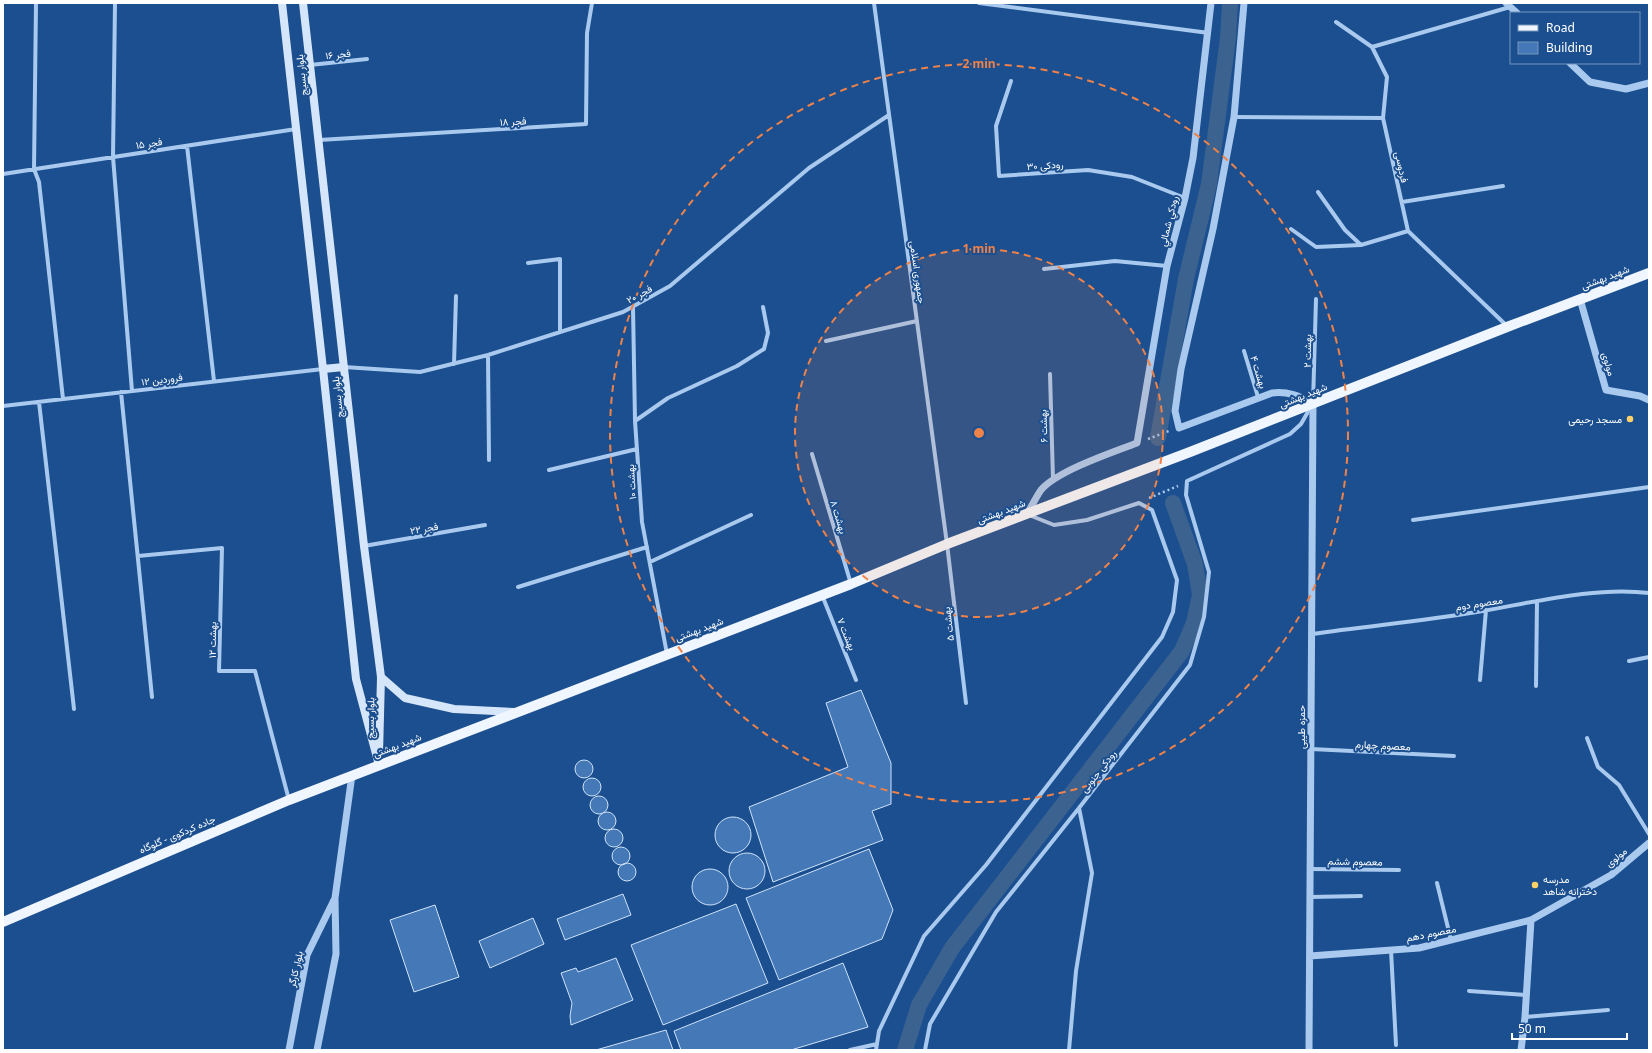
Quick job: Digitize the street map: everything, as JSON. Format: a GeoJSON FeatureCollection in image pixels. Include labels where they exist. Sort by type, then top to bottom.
{"type":"FeatureCollection","features":[{"type":"Feature","properties":{"kind":"main road","name":"بلوار بسیج"},"geometry":{"type":"LineString","coordinates":[[282,3],[356,679],[379,765]]}},
{"type":"Feature","properties":{"kind":"main road","name":"بلوار بسیج"},"geometry":{"type":"LineString","coordinates":[[303,3],[364,546],[381,677],[379,765]]}},
{"type":"Feature","properties":{"kind":"main road","name":"شهید بهشتی"},"geometry":{"type":"LineString","coordinates":[[357,774],[851,584],[947,544],[1295,411],[1507,327],[1649,273]]}},
{"type":"Feature","properties":{"kind":"main road"},"geometry":{"type":"LineString","coordinates":[[323,369],[344,367]]}},
{"type":"Feature","properties":{"kind":"main road"},"geometry":{"type":"LineString","coordinates":[[381,677],[405,698],[454,709],[516,712]]}},
{"type":"Feature","properties":{"kind":"main road","name":"جاده کردکوی - گلوگاه"},"geometry":{"type":"LineString","coordinates":[[3,922],[289,800],[357,774]]}},
{"type":"Feature","properties":{"kind":"street"},"geometry":{"type":"LineString","coordinates":[[36,3],[34,169],[39,182],[63,399]]}},
{"type":"Feature","properties":{"kind":"street"},"geometry":{"type":"LineString","coordinates":[[115,3],[113,157],[132,391]]}},
{"type":"Feature","properties":{"kind":"street","name":"فجر ۱۸"},"geometry":{"type":"LineString","coordinates":[[319,140],[586,124],[587,33],[592,3]]}},
{"type":"Feature","properties":{"kind":"street","name":"جمهوری اسلامی"},"geometry":{"type":"LineString","coordinates":[[874,3],[947,544]]}},
{"type":"Feature","properties":{"kind":"street"},"geometry":{"type":"LineString","coordinates":[[979,3],[1209,33]]}},
{"type":"Feature","properties":{"kind":"street"},"geometry":{"type":"LineString","coordinates":[[1012,3],[1015,8]]}},
{"type":"Feature","properties":{"kind":"street","name":"رودکي شمالي"},"geometry":{"type":"LineString","coordinates":[[1137,443],[1167,266],[1185,198],[1193,158],[1212,3]]}},
{"type":"Feature","properties":{"kind":"street"},"geometry":{"type":"LineString","coordinates":[[1187,481],[1290,434],[1301,424],[1313,403],[1291,393],[1272,393],[1179,428],[1175,411],[1181,369],[1213,229],[1234,117],[1244,3]]}},
{"type":"Feature","properties":{"kind":"street"},"geometry":{"type":"LineString","coordinates":[[1336,22],[1372,47],[1508,5],[1516,12]]}},
{"type":"Feature","properties":{"kind":"street","name":"فردوسی"},"geometry":{"type":"LineString","coordinates":[[1372,47],[1387,77],[1383,118],[1408,231]]}},
{"type":"Feature","properties":{"kind":"street","name":"فجر ۱۶"},"geometry":{"type":"LineString","coordinates":[[310,65],[367,59]]}},
{"type":"Feature","properties":{"kind":"street"},"geometry":{"type":"LineString","coordinates":[[1571,64],[1590,82],[1626,89],[1649,84]]}},
{"type":"Feature","properties":{"kind":"street","name":"رودکی ۳۰"},"geometry":{"type":"LineString","coordinates":[[1011,81],[996,126],[999,176],[1088,170],[1132,177],[1185,198]]}},
{"type":"Feature","properties":{"kind":"street","name":"فجر ۲۰"},"geometry":{"type":"LineString","coordinates":[[344,367],[420,372],[488,355],[623,312],[670,286],[809,168],[889,114]]}},
{"type":"Feature","properties":{"kind":"street"},"geometry":{"type":"LineString","coordinates":[[1234,117],[1383,118]]}},
{"type":"Feature","properties":{"kind":"street","name":"فجر ۱۵"},"geometry":{"type":"LineString","coordinates":[[3,174],[296,129]]}},
{"type":"Feature","properties":{"kind":"street"},"geometry":{"type":"LineString","coordinates":[[187,146],[214,382]]}},
{"type":"Feature","properties":{"kind":"street"},"geometry":{"type":"LineString","coordinates":[[1402,202],[1503,186]]}},
{"type":"Feature","properties":{"kind":"street"},"geometry":{"type":"LineString","coordinates":[[1318,192],[1345,230],[1361,245]]}},
{"type":"Feature","properties":{"kind":"street"},"geometry":{"type":"LineString","coordinates":[[1291,228],[1316,247],[1361,245],[1408,231],[1507,327]]}},
{"type":"Feature","properties":{"kind":"street"},"geometry":{"type":"LineString","coordinates":[[528,263],[560,260],[560,332]]}},
{"type":"Feature","properties":{"kind":"street"},"geometry":{"type":"LineString","coordinates":[[1044,269],[1114,261],[1167,266]]}},
{"type":"Feature","properties":{"kind":"street"},"geometry":{"type":"LineString","coordinates":[[454,364],[456,296]]}},
{"type":"Feature","properties":{"kind":"street","name":"بهشت ۲"},"geometry":{"type":"LineString","coordinates":[[1313,403],[1316,299]]}},
{"type":"Feature","properties":{"kind":"street","name":"مولوی"},"geometry":{"type":"LineString","coordinates":[[1580,299],[1606,390],[1640,396],[1649,400]]}},
{"type":"Feature","properties":{"kind":"street","name":"بهشت ۱۰"},"geometry":{"type":"LineString","coordinates":[[633,307],[635,421],[642,522],[667,654]]}},
{"type":"Feature","properties":{"kind":"street"},"geometry":{"type":"LineString","coordinates":[[635,421],[668,398],[737,366],[764,350],[768,333],[763,307]]}},
{"type":"Feature","properties":{"kind":"street"},"geometry":{"type":"LineString","coordinates":[[826,341],[917,321]]}},
{"type":"Feature","properties":{"kind":"street","name":"بهشت ۴"},"geometry":{"type":"LineString","coordinates":[[1244,351],[1258,397]]}},
{"type":"Feature","properties":{"kind":"street"},"geometry":{"type":"LineString","coordinates":[[488,355],[489,460]]}},
{"type":"Feature","properties":{"kind":"street","name":"۱۲ فروردین"},"geometry":{"type":"LineString","coordinates":[[3,406],[323,369]]}},
{"type":"Feature","properties":{"kind":"street","name":"بهشت ۶"},"geometry":{"type":"LineString","coordinates":[[1050,374],[1053,479]]}},
{"type":"Feature","properties":{"kind":"street"},"geometry":{"type":"LineString","coordinates":[[121,392],[152,697]]}},
{"type":"Feature","properties":{"kind":"street"},"geometry":{"type":"LineString","coordinates":[[39,402],[74,709]]}},
{"type":"Feature","properties":{"kind":"street","name":"حمزه طیبی"},"geometry":{"type":"LineString","coordinates":[[1309,1050],[1313,403]]}},
{"type":"Feature","properties":{"kind":"street"},"geometry":{"type":"LineString","coordinates":[[876,1050],[880,1031],[924,936],[986,865],[1162,637],[1173,612],[1177,580],[1152,510],[1139,503],[1087,520],[1054,525],[1027,514],[1041,490],[1053,479],[1086,462],[1137,443]]}},
{"type":"Feature","properties":{"kind":"street"},"geometry":{"type":"LineString","coordinates":[[549,470],[637,449]]}},
{"type":"Feature","properties":{"kind":"street","name":"بهشت ۸"},"geometry":{"type":"LineString","coordinates":[[812,454],[851,584]]}},
{"type":"Feature","properties":{"kind":"street","name":"رودکی جنوبی"},"geometry":{"type":"LineString","coordinates":[[925,1050],[930,1024],[996,912],[1079,808],[1190,664],[1204,618],[1209,572],[1186,496],[1187,481]]}},
{"type":"Feature","properties":{"kind":"street"},"geometry":{"type":"LineString","coordinates":[[1413,520],[1649,487]]}},
{"type":"Feature","properties":{"kind":"street"},"geometry":{"type":"LineString","coordinates":[[650,562],[751,515]]}},
{"type":"Feature","properties":{"kind":"street","name":"فجر ۲۲"},"geometry":{"type":"LineString","coordinates":[[364,546],[485,525]]}},
{"type":"Feature","properties":{"kind":"street","name":"بهشت ۵"},"geometry":{"type":"LineString","coordinates":[[947,544],[966,703]]}},
{"type":"Feature","properties":{"kind":"street"},"geometry":{"type":"LineString","coordinates":[[518,587],[647,547]]}},
{"type":"Feature","properties":{"kind":"street","name":"بهشت ۱۲"},"geometry":{"type":"LineString","coordinates":[[138,556],[222,548],[219,671],[255,671],[289,800]]}},
{"type":"Feature","properties":{"kind":"street","name":"معصوم دوم"},"geometry":{"type":"LineString","coordinates":[[1312,634],[1486,610],[1580,594],[1649,593]]}},
{"type":"Feature","properties":{"kind":"street","name":"بهشت ۷"},"geometry":{"type":"LineString","coordinates":[[822,595],[856,680]]}},
{"type":"Feature","properties":{"kind":"street"},"geometry":{"type":"LineString","coordinates":[[1536,686],[1537,601]]}},
{"type":"Feature","properties":{"kind":"street"},"geometry":{"type":"LineString","coordinates":[[1480,680],[1486,610]]}},
{"type":"Feature","properties":{"kind":"street"},"geometry":{"type":"LineString","coordinates":[[1629,661],[1649,656]]}},
{"type":"Feature","properties":{"kind":"street"},"geometry":{"type":"LineString","coordinates":[[1587,738],[1598,766],[1619,785],[1649,834]]}},
{"type":"Feature","properties":{"kind":"street","name":"معصوم چهارم"},"geometry":{"type":"LineString","coordinates":[[1311,749],[1454,756]]}},
{"type":"Feature","properties":{"kind":"street","name":"بلوار کارگر"},"geometry":{"type":"LineString","coordinates":[[317,1050],[336,954],[335,898],[357,774]]}},
{"type":"Feature","properties":{"kind":"street"},"geometry":{"type":"LineString","coordinates":[[1069,1050],[1076,971],[1092,873],[1079,808]]}},
{"type":"Feature","properties":{"kind":"street","name":"مولوی"},"geometry":{"type":"LineString","coordinates":[[1531,920],[1611,875],[1649,843]]}},
{"type":"Feature","properties":{"kind":"street","name":"معصوم ششم"},"geometry":{"type":"LineString","coordinates":[[1310,869],[1399,870]]}},
{"type":"Feature","properties":{"kind":"street"},"geometry":{"type":"LineString","coordinates":[[1437,883],[1451,940]]}},
{"type":"Feature","properties":{"kind":"street"},"geometry":{"type":"LineString","coordinates":[[1310,897],[1361,896]]}},
{"type":"Feature","properties":{"kind":"street","name":"بلوار کارگر"},"geometry":{"type":"LineString","coordinates":[[290,1050],[306,955],[335,898]]}},
{"type":"Feature","properties":{"kind":"street"},"geometry":{"type":"LineString","coordinates":[[1521,1050],[1525,1017],[1531,920]]}},
{"type":"Feature","properties":{"kind":"street","name":"معصوم دهم"},"geometry":{"type":"LineString","coordinates":[[1310,956],[1419,948],[1531,920]]}},
{"type":"Feature","properties":{"kind":"street"},"geometry":{"type":"LineString","coordinates":[[1391,950],[1396,1045]]}},
{"type":"Feature","properties":{"kind":"street"},"geometry":{"type":"LineString","coordinates":[[1469,991],[1526,995]]}},
{"type":"Feature","properties":{"kind":"street"},"geometry":{"type":"LineString","coordinates":[[1525,1017],[1608,1010]]}},
{"type":"Feature","properties":{"kind":"street"},"geometry":{"type":"LineString","coordinates":[[850,1050],[877,1044]]}},
{"type":"Feature","properties":{"kind":"path"},"geometry":{"type":"LineString","coordinates":[[1137,443],[1179,428]]}},
{"type":"Feature","properties":{"kind":"path"},"geometry":{"type":"LineString","coordinates":[[1139,503],[1187,481]]}},
{"type":"Feature","properties":{"kind":"building"},"geometry":{"type":"Polygon","coordinates":[[[861,690],[891,763],[891,804],[872,811],[883,840],[773,882],[749,807],[848,767],[826,703],[861,690]]]}},
{"type":"Feature","properties":{"kind":"building"},"geometry":{"type":"Polygon","coordinates":[[[584,760],[590,763],[593,769],[590,775],[584,778],[578,775],[575,769],[578,763],[584,760]]]}},
{"type":"Feature","properties":{"kind":"building"},"geometry":{"type":"Polygon","coordinates":[[[592,778],[598,781],[601,787],[598,793],[592,796],[586,793],[583,787],[586,781],[592,778]]]}},
{"type":"Feature","properties":{"kind":"building"},"geometry":{"type":"Polygon","coordinates":[[[599,796],[605,799],[608,805],[605,811],[599,814],[593,811],[590,805],[593,799],[599,796]]]}},
{"type":"Feature","properties":{"kind":"building"},"geometry":{"type":"Polygon","coordinates":[[[607,812],[613,815],[616,821],[613,827],[607,830],[601,827],[598,821],[601,815],[607,812]]]}},
{"type":"Feature","properties":{"kind":"building"},"geometry":{"type":"Polygon","coordinates":[[[733,817],[746,822],[751,835],[746,848],[733,853],[720,848],[715,835],[720,822],[733,817]]]}},
{"type":"Feature","properties":{"kind":"building"},"geometry":{"type":"Polygon","coordinates":[[[614,829],[620,832],[623,838],[620,844],[614,847],[608,844],[605,838],[608,832],[614,829]]]}},
{"type":"Feature","properties":{"kind":"building"},"geometry":{"type":"Polygon","coordinates":[[[621,847],[627,850],[630,856],[627,862],[621,865],[615,862],[612,856],[615,850],[621,847]]]}},
{"type":"Feature","properties":{"kind":"building"},"geometry":{"type":"Polygon","coordinates":[[[869,849],[893,910],[882,939],[779,980],[746,898],[869,849]]]}},
{"type":"Feature","properties":{"kind":"building"},"geometry":{"type":"Polygon","coordinates":[[[747,853],[757,856],[762,861],[765,871],[762,881],[757,886],[747,889],[737,886],[732,881],[729,871],[732,861],[737,856],[747,853]]]}},
{"type":"Feature","properties":{"kind":"building"},"geometry":{"type":"Polygon","coordinates":[[[627,863],[633,866],[636,872],[633,878],[627,881],[621,878],[618,872],[621,866],[627,863]]]}},
{"type":"Feature","properties":{"kind":"building"},"geometry":{"type":"Polygon","coordinates":[[[710,869],[720,872],[725,877],[728,887],[725,897],[720,902],[710,905],[700,902],[695,897],[692,887],[695,877],[700,872],[710,869]]]}},
{"type":"Feature","properties":{"kind":"building"},"geometry":{"type":"Polygon","coordinates":[[[623,894],[631,915],[565,940],[557,919],[623,894]]]}},
{"type":"Feature","properties":{"kind":"building"},"geometry":{"type":"Polygon","coordinates":[[[736,904],[768,983],[663,1025],[631,945],[736,904]]]}},
{"type":"Feature","properties":{"kind":"building"},"geometry":{"type":"Polygon","coordinates":[[[435,905],[459,977],[414,992],[390,920],[435,905]]]}},
{"type":"Feature","properties":{"kind":"building"},"geometry":{"type":"Polygon","coordinates":[[[533,918],[544,944],[490,968],[479,941],[533,918]]]}},
{"type":"Feature","properties":{"kind":"building"},"geometry":{"type":"Polygon","coordinates":[[[616,958],[633,1000],[571,1025],[570,1016],[572,1003],[561,973],[576,968],[578,972],[616,958]]]}},
{"type":"Feature","properties":{"kind":"building"},"geometry":{"type":"Polygon","coordinates":[[[843,963],[868,1027],[791,1050],[681,1050],[674,1031],[843,963]]]}},
{"type":"Feature","properties":{"kind":"building"},"geometry":{"type":"Polygon","coordinates":[[[666,1030],[673,1050],[596,1050],[666,1030]]]}},
{"type":"Feature","properties":{"kind":"waterway"},"geometry":{"type":"LineString","coordinates":[[1158,438],[1186,279],[1209,184],[1228,38],[1230,3]]}},
{"type":"Feature","properties":{"kind":"waterway"},"geometry":{"type":"LineString","coordinates":[[905,1050],[919,1005],[952,948],[1182,651],[1194,623],[1200,595],[1195,564],[1173,503]]}},
{"type":"Feature","properties":{"kind":"place","name":"مسجد رحیمی"},"geometry":{"type":"Point","coordinates":[1630,419]}},
{"type":"Feature","properties":{"kind":"place","name":"مدرسه دخترانه شاهد"},"geometry":{"type":"Point","coordinates":[1535,885]}}]}
